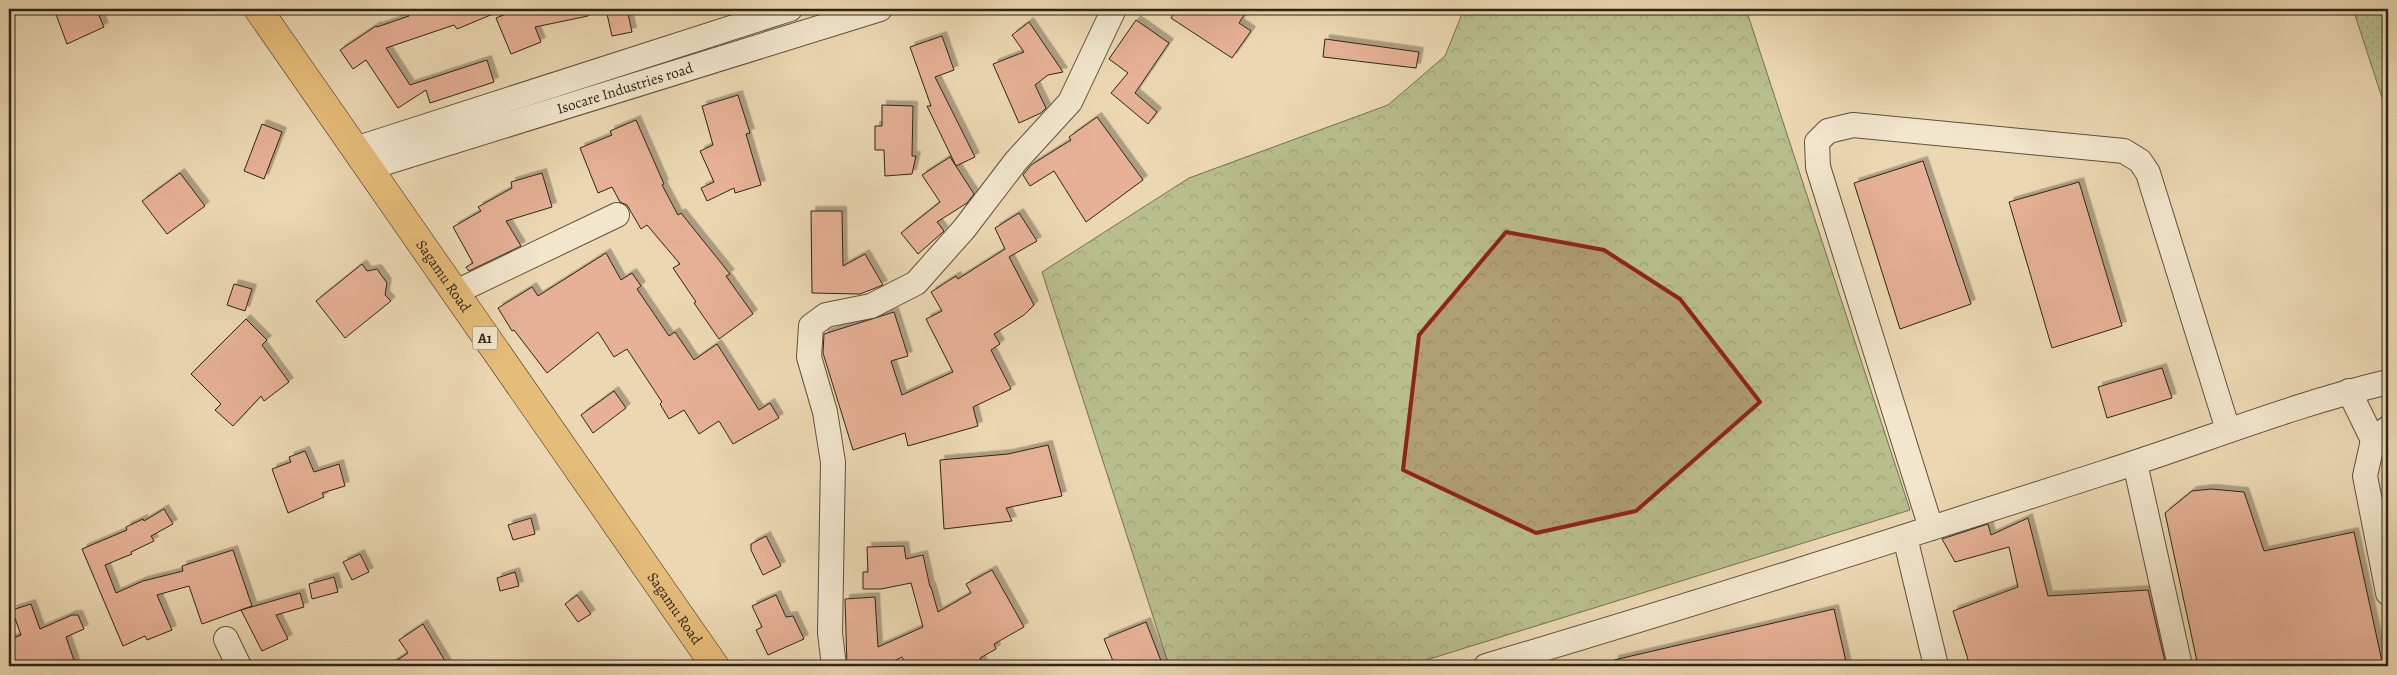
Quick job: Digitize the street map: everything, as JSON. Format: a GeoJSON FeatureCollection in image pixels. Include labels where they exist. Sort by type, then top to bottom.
{"type":"FeatureCollection","features":[{"type":"Feature","properties":{"kind":"highway","name":"Sagamu Road"},"geometry":{"type":"LineString","coordinates":[[258,9],[715,666]]}},
{"type":"Feature","properties":{"kind":"street","name":"Isocare Industries road"},"geometry":{"type":"LineString","coordinates":[[362,159],[880,9]]}},
{"type":"Feature","properties":{"kind":"street"},"geometry":{"type":"LineString","coordinates":[[834,666],[830,633],[832,462],[825,412],[809,357],[811,326],[826,315],[871,306],[916,283],[964,229],[1016,161],[1070,102],[1114,9]]}},
{"type":"Feature","properties":{"kind":"street","name":"Isocare Industries road"},"geometry":{"type":"LineString","coordinates":[[362,159],[783,11]]}},
{"type":"Feature","properties":{"kind":"street"},"geometry":{"type":"LineString","coordinates":[[783,11],[784,37]]}},
{"type":"Feature","properties":{"kind":"street"},"geometry":{"type":"LineString","coordinates":[[1931,528],[1818,167],[1817,142],[1828,130],[1853,125],[2114,150],[2124,151],[2140,161],[2148,173],[2228,430]]}},
{"type":"Feature","properties":{"kind":"street"},"geometry":{"type":"LineString","coordinates":[[454,293],[618,215]]}},
{"type":"Feature","properties":{"kind":"street"},"geometry":{"type":"LineString","coordinates":[[1486,666],[1702,602],[2136,463],[2322,398],[2388,382]]}},
{"type":"Feature","properties":{"kind":"street"},"geometry":{"type":"LineString","coordinates":[[2349,391],[2381,434],[2365,476],[2388,593]]}},
{"type":"Feature","properties":{"kind":"street"},"geometry":{"type":"LineString","coordinates":[[2136,463],[2180,666]]}},
{"type":"Feature","properties":{"kind":"street"},"geometry":{"type":"LineString","coordinates":[[1905,536],[1936,666]]}},
{"type":"Feature","properties":{"kind":"street"},"geometry":{"type":"LineString","coordinates":[[226,639],[239,666]]}},
{"type":"Feature","properties":{"kind":"highlighted area"},"geometry":{"type":"Polygon","coordinates":[[[1506,232],[1604,250],[1680,299],[1760,402],[1636,511],[1536,533],[1403,470],[1419,335],[1506,232]]]}},
{"type":"Feature","properties":{"kind":"green space"},"geometry":{"type":"Polygon","coordinates":[[[1464,9],[1746,9],[1910,510],[1407,666],[1169,666],[1042,272],[1189,178],[1388,105],[1445,56],[1464,9]]]}},
{"type":"Feature","properties":{"kind":"green space"},"geometry":{"type":"Polygon","coordinates":[[[2353,9],[2388,9],[2388,116],[2353,9]]]}},
{"type":"Feature","properties":{"kind":"building"},"geometry":{"type":"Polygon","coordinates":[[[54,9],[96,9],[104,27],[67,44],[54,9]]]}},
{"type":"Feature","properties":{"kind":"building"},"geometry":{"type":"Polygon","coordinates":[[[406,9],[505,9],[457,29],[454,25],[386,48],[410,85],[487,60],[494,82],[430,103],[426,90],[398,108],[366,60],[353,69],[340,50],[376,26],[409,16],[406,9]]]}},
{"type":"Feature","properties":{"kind":"building"},"geometry":{"type":"Polygon","coordinates":[[[518,9],[588,9],[588,16],[535,27],[541,42],[511,54],[496,18],[518,9]]]}},
{"type":"Feature","properties":{"kind":"building"},"geometry":{"type":"Polygon","coordinates":[[[627,9],[632,32],[612,36],[607,14],[627,9]]]}},
{"type":"Feature","properties":{"kind":"building"},"geometry":{"type":"Polygon","coordinates":[[[1177,9],[1248,9],[1239,23],[1251,31],[1232,58],[1171,18],[1177,9]]]}},
{"type":"Feature","properties":{"kind":"building"},"geometry":{"type":"Polygon","coordinates":[[[1136,20],[1169,43],[1135,93],[1157,112],[1148,124],[1111,93],[1128,73],[1109,59],[1136,20]]]}},
{"type":"Feature","properties":{"kind":"building"},"geometry":{"type":"Polygon","coordinates":[[[1029,22],[1063,72],[1048,75],[1035,85],[1046,108],[1041,113],[1019,123],[993,64],[1024,52],[1012,35],[1029,22]]]}},
{"type":"Feature","properties":{"kind":"building"},"geometry":{"type":"Polygon","coordinates":[[[942,36],[954,70],[935,77],[975,157],[956,166],[927,106],[931,106],[910,47],[942,36]]]}},
{"type":"Feature","properties":{"kind":"building"},"geometry":{"type":"Polygon","coordinates":[[[1325,39],[1419,52],[1416,68],[1323,57],[1325,39]]]}},
{"type":"Feature","properties":{"kind":"building"},"geometry":{"type":"Polygon","coordinates":[[[738,95],[750,133],[746,134],[761,185],[735,193],[734,188],[707,201],[701,188],[714,182],[700,151],[713,145],[702,106],[738,95]]]}},
{"type":"Feature","properties":{"kind":"building"},"geometry":{"type":"Polygon","coordinates":[[[882,105],[913,106],[912,156],[916,156],[912,174],[885,176],[884,150],[875,150],[875,126],[882,126],[882,105]]]}},
{"type":"Feature","properties":{"kind":"building"},"geometry":{"type":"Polygon","coordinates":[[[1097,117],[1143,180],[1086,222],[1054,171],[1030,186],[1023,175],[1031,165],[1071,140],[1069,137],[1097,117]]]}},
{"type":"Feature","properties":{"kind":"building"},"geometry":{"type":"Polygon","coordinates":[[[636,120],[664,184],[662,185],[678,215],[681,213],[730,274],[726,276],[753,314],[719,339],[673,268],[680,264],[647,225],[641,229],[627,205],[620,202],[612,187],[598,193],[580,148],[612,135],[610,131],[636,120]]]}},
{"type":"Feature","properties":{"kind":"building"},"geometry":{"type":"Polygon","coordinates":[[[262,124],[282,132],[264,179],[244,171],[262,124]]]}},
{"type":"Feature","properties":{"kind":"building"},"geometry":{"type":"Polygon","coordinates":[[[950,157],[974,194],[967,203],[937,222],[944,231],[918,254],[901,233],[940,202],[922,175],[950,157]]]}},
{"type":"Feature","properties":{"kind":"building"},"geometry":{"type":"Polygon","coordinates":[[[1923,161],[1971,304],[1900,329],[1854,183],[1923,161]]]}},
{"type":"Feature","properties":{"kind":"building"},"geometry":{"type":"Polygon","coordinates":[[[180,173],[205,206],[167,234],[142,201],[180,173]]]}},
{"type":"Feature","properties":{"kind":"building"},"geometry":{"type":"Polygon","coordinates":[[[542,173],[552,207],[506,221],[521,246],[469,271],[466,267],[473,263],[453,227],[481,211],[478,207],[512,188],[511,182],[542,173]]]}},
{"type":"Feature","properties":{"kind":"building"},"geometry":{"type":"Polygon","coordinates":[[[2079,182],[2122,326],[2052,348],[2009,202],[2079,182]]]}},
{"type":"Feature","properties":{"kind":"building"},"geometry":{"type":"Polygon","coordinates":[[[811,211],[842,211],[843,266],[865,254],[883,285],[860,294],[812,293],[811,211]]]}},
{"type":"Feature","properties":{"kind":"building"},"geometry":{"type":"Polygon","coordinates":[[[1019,213],[1037,241],[1009,257],[1034,305],[1024,315],[994,334],[1000,344],[991,350],[1011,389],[973,407],[978,426],[908,446],[905,433],[853,450],[823,353],[824,334],[894,312],[908,356],[891,361],[902,395],[953,372],[926,319],[942,311],[931,292],[956,276],[958,279],[1005,249],[995,228],[1019,213]]]}},
{"type":"Feature","properties":{"kind":"building"},"geometry":{"type":"Polygon","coordinates":[[[606,253],[621,280],[632,273],[641,286],[637,289],[669,336],[675,332],[694,360],[717,344],[759,410],[770,403],[779,418],[733,444],[719,421],[699,434],[684,410],[669,419],[660,404],[662,402],[627,349],[614,357],[598,332],[547,373],[514,330],[512,331],[498,308],[532,287],[538,296],[606,253]]]}},
{"type":"Feature","properties":{"kind":"building"},"geometry":{"type":"Polygon","coordinates":[[[362,264],[367,271],[377,269],[387,283],[385,295],[391,301],[345,338],[316,301],[362,264]]]}},
{"type":"Feature","properties":{"kind":"building"},"geometry":{"type":"Polygon","coordinates":[[[234,284],[252,289],[245,311],[227,305],[234,284]]]}},
{"type":"Feature","properties":{"kind":"building"},"geometry":{"type":"Polygon","coordinates":[[[246,319],[267,340],[262,345],[289,382],[264,401],[261,396],[233,426],[215,410],[221,404],[191,374],[246,319]]]}},
{"type":"Feature","properties":{"kind":"building"},"geometry":{"type":"Polygon","coordinates":[[[2162,368],[2172,398],[2107,418],[2098,387],[2162,368]]]}},
{"type":"Feature","properties":{"kind":"building"},"geometry":{"type":"Polygon","coordinates":[[[614,391],[626,408],[593,433],[581,415],[614,391]]]}},
{"type":"Feature","properties":{"kind":"building"},"geometry":{"type":"Polygon","coordinates":[[[1048,445],[1062,496],[1006,508],[1012,521],[944,529],[940,460],[1008,454],[1048,445]]]}},
{"type":"Feature","properties":{"kind":"building"},"geometry":{"type":"Polygon","coordinates":[[[305,451],[314,472],[339,464],[345,486],[322,493],[324,497],[288,513],[272,469],[291,462],[289,457],[305,451]]]}},
{"type":"Feature","properties":{"kind":"building"},"geometry":{"type":"Polygon","coordinates":[[[2211,489],[2244,492],[2264,551],[2354,532],[2383,666],[2198,666],[2165,513],[2192,491],[2211,489]]]}},
{"type":"Feature","properties":{"kind":"building"},"geometry":{"type":"Polygon","coordinates":[[[164,509],[173,524],[151,536],[154,541],[131,552],[132,554],[105,565],[116,593],[143,581],[183,571],[182,566],[233,550],[252,606],[202,624],[189,586],[157,595],[172,630],[147,640],[145,636],[123,646],[82,549],[127,530],[126,527],[143,519],[144,521],[164,509]]]}},
{"type":"Feature","properties":{"kind":"building"},"geometry":{"type":"Polygon","coordinates":[[[531,518],[535,534],[513,540],[508,525],[531,518]]]}},
{"type":"Feature","properties":{"kind":"building"},"geometry":{"type":"Polygon","coordinates":[[[2028,518],[2048,596],[2148,590],[2166,666],[1970,666],[1953,611],[2018,587],[2009,547],[1955,562],[1942,539],[1988,524],[1991,535],[2028,518]]]}},
{"type":"Feature","properties":{"kind":"building"},"geometry":{"type":"Polygon","coordinates":[[[766,536],[781,566],[763,575],[751,550],[751,544],[766,536]]]}},
{"type":"Feature","properties":{"kind":"building"},"geometry":{"type":"Polygon","coordinates":[[[904,546],[906,559],[923,555],[938,612],[971,593],[966,584],[992,570],[1024,627],[994,644],[996,649],[980,658],[984,666],[906,666],[902,657],[883,666],[847,666],[845,599],[875,597],[878,647],[923,627],[911,583],[881,589],[863,589],[863,572],[868,572],[867,547],[904,546]]]}},
{"type":"Feature","properties":{"kind":"building"},"geometry":{"type":"Polygon","coordinates":[[[360,554],[369,572],[352,580],[343,562],[360,554]]]}},
{"type":"Feature","properties":{"kind":"building"},"geometry":{"type":"Polygon","coordinates":[[[515,572],[519,586],[500,591],[497,578],[515,572]]]}},
{"type":"Feature","properties":{"kind":"building"},"geometry":{"type":"Polygon","coordinates":[[[334,577],[338,592],[312,599],[309,584],[334,577]]]}},
{"type":"Feature","properties":{"kind":"building"},"geometry":{"type":"Polygon","coordinates":[[[300,593],[304,607],[276,615],[288,639],[262,651],[241,610],[300,593]]]}},
{"type":"Feature","properties":{"kind":"building"},"geometry":{"type":"Polygon","coordinates":[[[577,595],[591,614],[578,622],[565,604],[577,595]]]}},
{"type":"Feature","properties":{"kind":"building"},"geometry":{"type":"Polygon","coordinates":[[[776,595],[786,617],[793,616],[804,639],[768,655],[756,630],[762,627],[752,606],[776,595]]]}},
{"type":"Feature","properties":{"kind":"building"},"geometry":{"type":"Polygon","coordinates":[[[31,604],[40,629],[72,615],[78,615],[84,629],[66,637],[76,666],[9,666],[9,640],[21,635],[12,610],[31,604]]]}},
{"type":"Feature","properties":{"kind":"building"},"geometry":{"type":"Polygon","coordinates":[[[1834,609],[1847,666],[1614,666],[1614,660],[1834,609]]]}},
{"type":"Feature","properties":{"kind":"building"},"geometry":{"type":"Polygon","coordinates":[[[1146,622],[1163,666],[1115,666],[1104,639],[1146,622]]]}},
{"type":"Feature","properties":{"kind":"building"},"geometry":{"type":"Polygon","coordinates":[[[423,624],[448,666],[388,666],[408,653],[399,640],[423,624]]]}}]}
